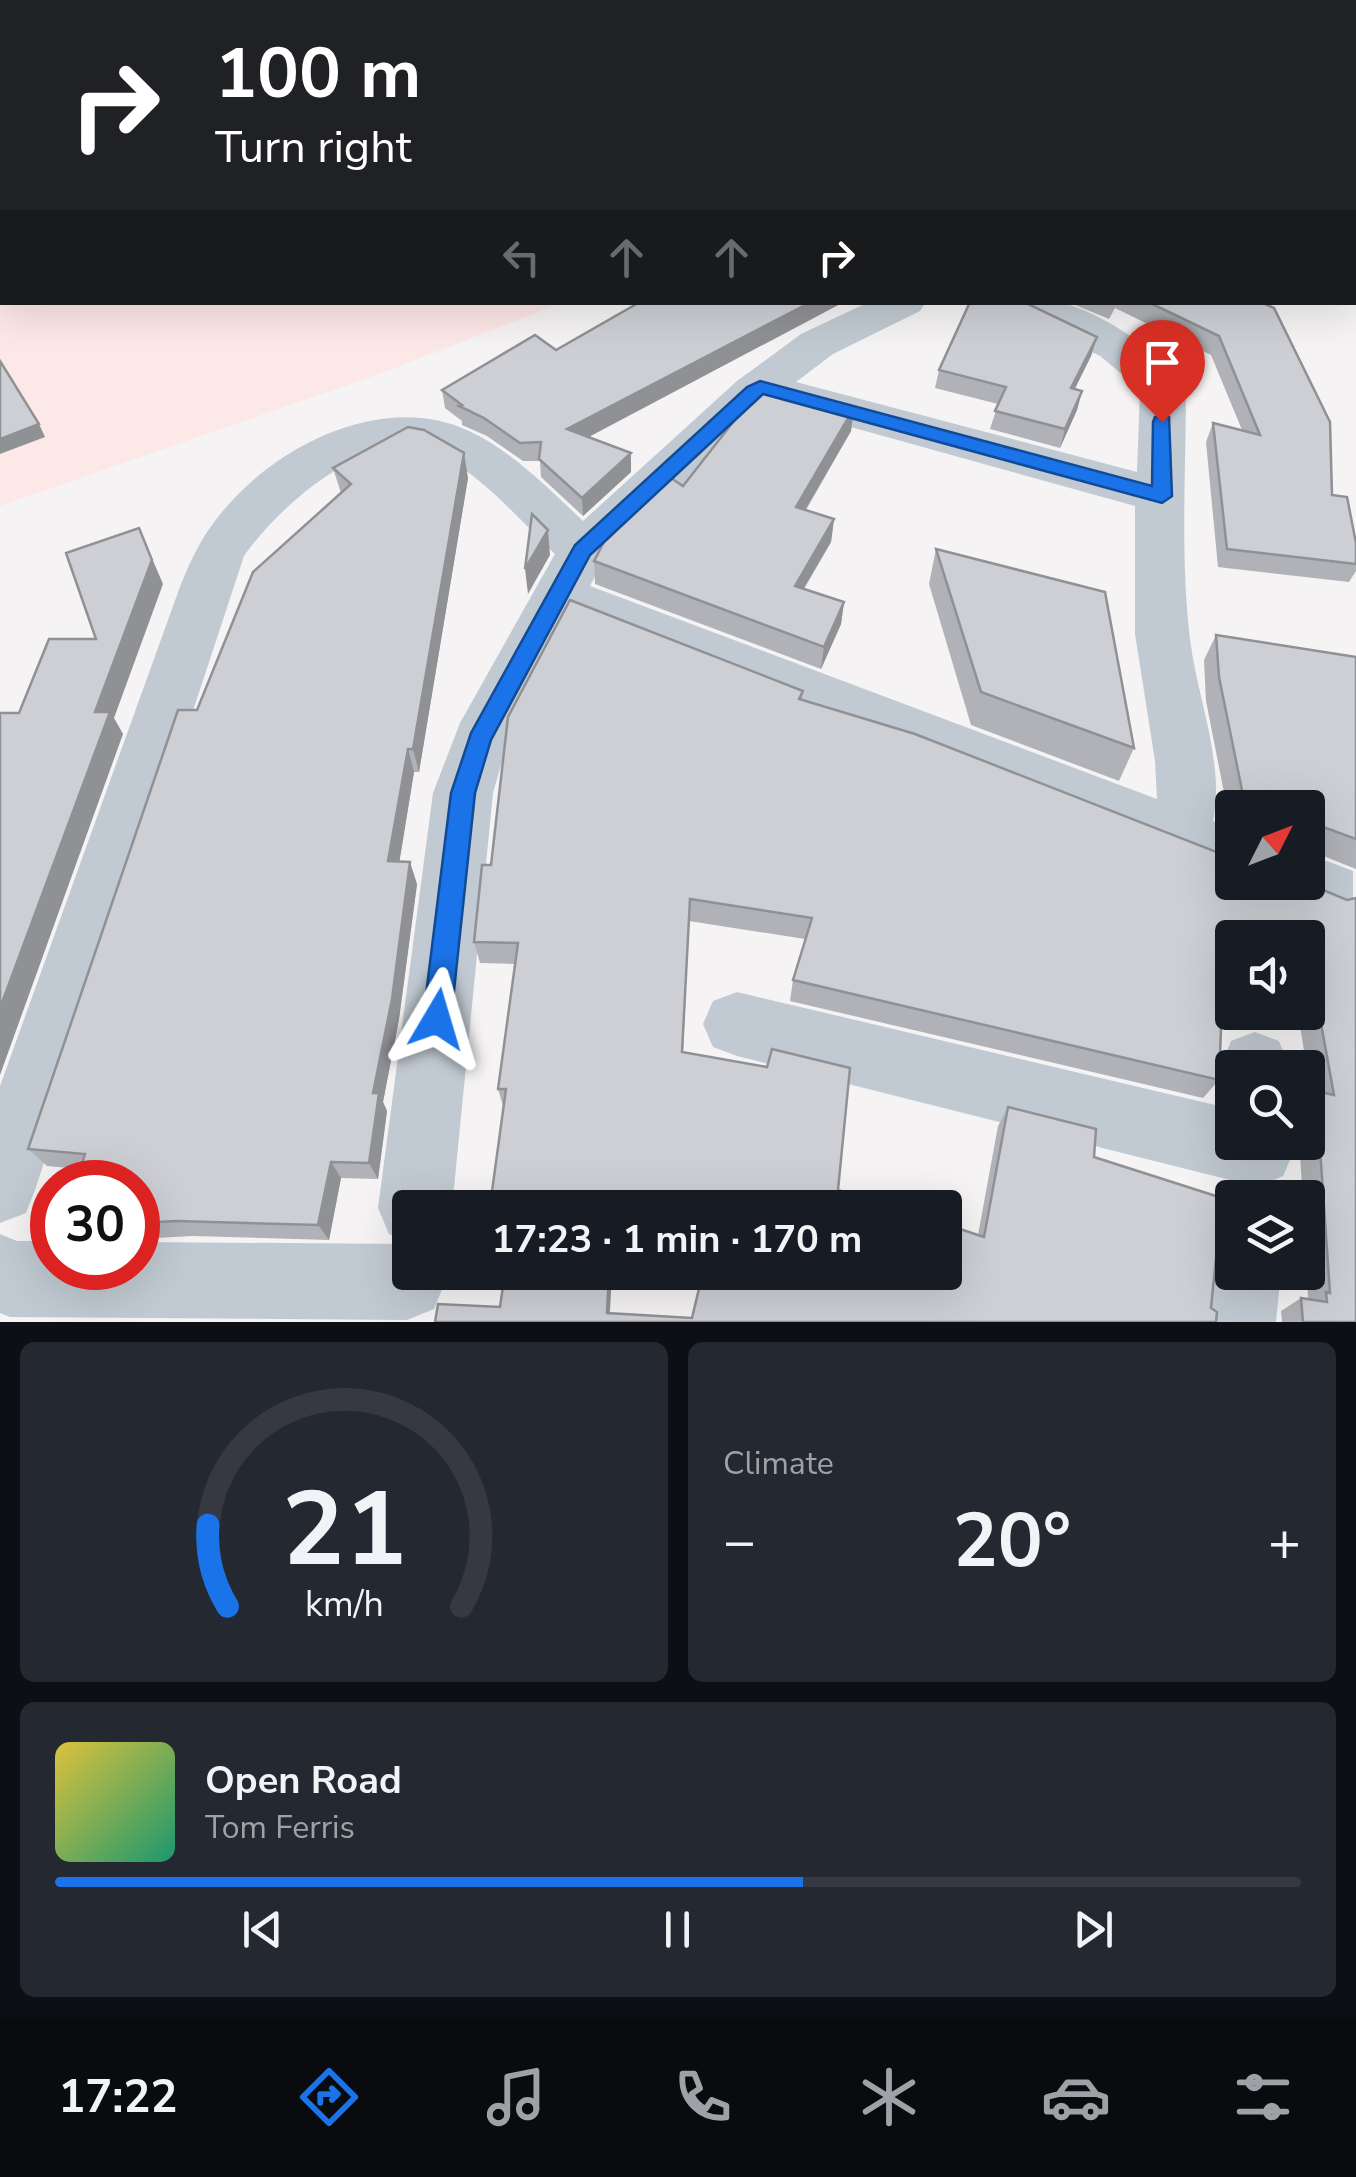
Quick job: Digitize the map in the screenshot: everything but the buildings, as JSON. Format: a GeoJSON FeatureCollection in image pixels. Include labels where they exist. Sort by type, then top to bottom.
{"type":"FeatureCollection","features":[{"type":"Feature","properties":{"kind":"street"},"geometry":{"type":"LineString","coordinates":[[418,1190],[463,793],[480,740],[570,572],[760,387],[818,344],[899,305]]}},
{"type":"Feature","properties":{"kind":"street"},"geometry":{"type":"LineString","coordinates":[[1029,305],[1122,350],[1145,364],[1163,386],[1165,674],[1184,759],[1188,799],[1187,815],[1178,835]]}},
{"type":"Feature","properties":{"kind":"street"},"geometry":{"type":"LineString","coordinates":[[760,387],[1162,496]]}},
{"type":"Feature","properties":{"kind":"street"},"geometry":{"type":"LineString","coordinates":[[0,1187],[206,584],[223,548],[252,512],[285,482],[366,436],[406,429],[433,434],[470,451],[570,572],[1215,849]]}},
{"type":"Feature","properties":{"kind":"street"},"geometry":{"type":"LineString","coordinates":[[737,1024],[1256,1164]]}},
{"type":"Feature","properties":{"kind":"street"},"geometry":{"type":"LineString","coordinates":[[0,1272],[10,1279],[392,1286]]}},
{"type":"Feature","properties":{"kind":"street"},"geometry":{"type":"LineString","coordinates":[[1237,1322],[1241,1290]]}},
{"type":"Feature","properties":{"kind":"shaded area"},"geometry":{"type":"Polygon","coordinates":[[[0,305],[556,305],[382,373],[0,506],[0,305]]]}},
{"type":"Feature","properties":{"kind":"route"},"geometry":{"type":"LineString","coordinates":[[437,1019],[463,793],[480,740],[582,550],[753,392],[760,387],[1162,496],[1162,422]]}}]}
